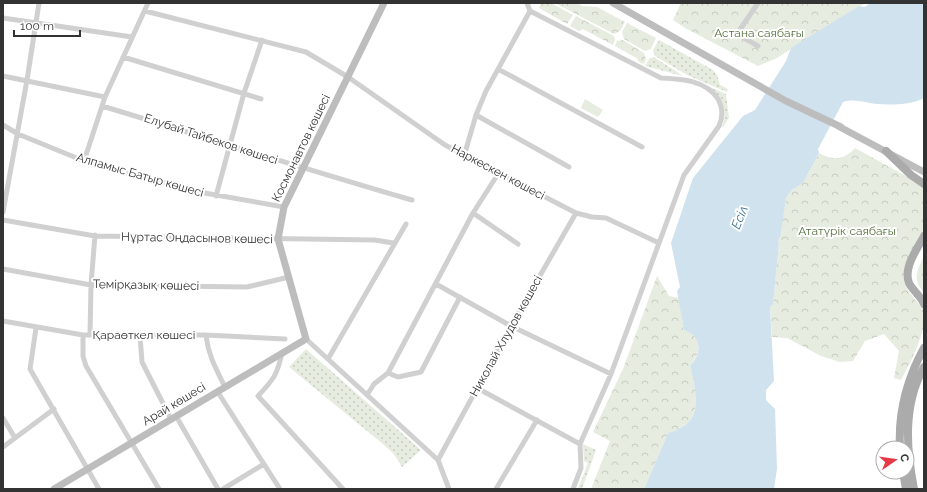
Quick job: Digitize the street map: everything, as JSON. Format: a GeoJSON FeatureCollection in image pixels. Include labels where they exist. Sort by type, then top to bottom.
{"type":"FeatureCollection","features":[{"type":"Feature","properties":{"kind":"main road"},"geometry":{"type":"LineString","coordinates":[[886,151],[911,175],[924,184]]}},
{"type":"Feature","properties":{"kind":"main road"},"geometry":{"type":"LineString","coordinates":[[924,236],[909,265],[907,275],[910,284],[924,304]]}},
{"type":"Feature","properties":{"kind":"main road"},"geometry":{"type":"LineString","coordinates":[[924,245],[912,272],[915,284],[924,292]]}},
{"type":"Feature","properties":{"kind":"main road"},"geometry":{"type":"LineString","coordinates":[[900,440],[900,421],[913,364],[924,341]]}},
{"type":"Feature","properties":{"kind":"main road"},"geometry":{"type":"LineString","coordinates":[[908,385],[924,348]]}},
{"type":"Feature","properties":{"kind":"main road"},"geometry":{"type":"LineString","coordinates":[[914,489],[908,454],[908,420],[915,390],[924,367]]}},
{"type":"Feature","properties":{"kind":"street"},"geometry":{"type":"LineString","coordinates":[[3,212],[9,173],[18,134],[39,3]]}},
{"type":"Feature","properties":{"kind":"street"},"geometry":{"type":"LineString","coordinates":[[84,161],[105,97],[148,3]]}},
{"type":"Feature","properties":{"kind":"street","name":"Космонавтов көшесі"},"geometry":{"type":"LineString","coordinates":[[306,339],[278,239],[284,207],[384,3]]}},
{"type":"Feature","properties":{"kind":"street"},"geometry":{"type":"LineString","coordinates":[[527,3],[530,11],[661,78],[681,79],[705,86],[714,94],[722,107],[723,117],[719,126],[684,175],[611,374],[580,444],[581,468],[573,489]]}},
{"type":"Feature","properties":{"kind":"street"},"geometry":{"type":"LineString","coordinates":[[613,3],[759,85],[924,172]]}},
{"type":"Feature","properties":{"kind":"street"},"geometry":{"type":"LineString","coordinates":[[758,3],[737,34],[758,46]]}},
{"type":"Feature","properties":{"kind":"street","name":"Наркескен көшесі"},"geometry":{"type":"LineString","coordinates":[[145,11],[306,52],[348,77],[445,145],[464,156],[576,213],[592,217],[606,218],[659,243]]}},
{"type":"Feature","properties":{"kind":"street"},"geometry":{"type":"LineString","coordinates":[[464,156],[476,115],[486,91],[530,11]]}},
{"type":"Feature","properties":{"kind":"street"},"geometry":{"type":"LineString","coordinates":[[3,18],[132,37]]}},
{"type":"Feature","properties":{"kind":"street"},"geometry":{"type":"LineString","coordinates":[[216,196],[244,93],[262,40]]}},
{"type":"Feature","properties":{"kind":"street"},"geometry":{"type":"LineString","coordinates":[[123,57],[261,99]]}},
{"type":"Feature","properties":{"kind":"street"},"geometry":{"type":"LineString","coordinates":[[498,69],[642,147]]}},
{"type":"Feature","properties":{"kind":"street"},"geometry":{"type":"LineString","coordinates":[[3,76],[105,97]]}},
{"type":"Feature","properties":{"kind":"street","name":"Елубай Тайбеков көшесі"},"geometry":{"type":"LineString","coordinates":[[102,106],[230,144],[302,169],[412,200]]}},
{"type":"Feature","properties":{"kind":"street"},"geometry":{"type":"LineString","coordinates":[[476,115],[569,167]]}},
{"type":"Feature","properties":{"kind":"street","name":"Алпамыс Батыр көшесі"},"geometry":{"type":"LineString","coordinates":[[3,125],[18,134],[84,161],[216,196],[284,207]]}},
{"type":"Feature","properties":{"kind":"street"},"geometry":{"type":"LineString","coordinates":[[3,172],[9,173]]}},
{"type":"Feature","properties":{"kind":"street"},"geometry":{"type":"LineString","coordinates":[[367,395],[374,384],[388,373],[473,213],[498,174]]}},
{"type":"Feature","properties":{"kind":"street"},"geometry":{"type":"LineString","coordinates":[[473,213],[518,244]]}},
{"type":"Feature","properties":{"kind":"street","name":"Николай Хлудов көшесі"},"geometry":{"type":"LineString","coordinates":[[438,460],[511,326],[576,213]]}},
{"type":"Feature","properties":{"kind":"street","name":"Нұртас Оңдасынов көшесі"},"geometry":{"type":"LineString","coordinates":[[3,220],[95,235],[375,240],[393,243]]}},
{"type":"Feature","properties":{"kind":"street"},"geometry":{"type":"LineString","coordinates":[[328,359],[393,243],[406,224]]}},
{"type":"Feature","properties":{"kind":"street"},"geometry":{"type":"LineString","coordinates":[[90,335],[91,285],[95,235]]}},
{"type":"Feature","properties":{"kind":"street","name":"Темірқазық көшесі"},"geometry":{"type":"LineString","coordinates":[[3,269],[91,285],[247,287],[289,277]]}},
{"type":"Feature","properties":{"kind":"street"},"geometry":{"type":"LineString","coordinates":[[436,284],[511,326],[611,374]]}},
{"type":"Feature","properties":{"kind":"street"},"geometry":{"type":"LineString","coordinates":[[388,373],[398,377],[421,372],[460,297]]}},
{"type":"Feature","properties":{"kind":"street","name":"Қараөткел көшесі"},"geometry":{"type":"LineString","coordinates":[[3,321],[82,336],[206,335],[285,338]]}},
{"type":"Feature","properties":{"kind":"street"},"geometry":{"type":"LineString","coordinates":[[36,328],[30,369],[100,489]]}},
{"type":"Feature","properties":{"kind":"street"},"geometry":{"type":"LineString","coordinates":[[206,335],[207,348],[211,360],[225,387]]}},
{"type":"Feature","properties":{"kind":"street"},"geometry":{"type":"LineString","coordinates":[[82,336],[83,356],[86,366],[158,489]]}},
{"type":"Feature","properties":{"kind":"street"},"geometry":{"type":"LineString","coordinates":[[140,336],[142,362],[218,489]]}},
{"type":"Feature","properties":{"kind":"street"},"geometry":{"type":"LineString","coordinates":[[306,339],[438,460],[449,489]]}},
{"type":"Feature","properties":{"kind":"street","name":"Арай көшесі"},"geometry":{"type":"LineString","coordinates":[[54,489],[306,339]]}},
{"type":"Feature","properties":{"kind":"street"},"geometry":{"type":"LineString","coordinates":[[282,353],[278,370],[273,380],[258,396],[343,489]]}},
{"type":"Feature","properties":{"kind":"street"},"geometry":{"type":"LineString","coordinates":[[477,388],[580,444]]}},
{"type":"Feature","properties":{"kind":"street"},"geometry":{"type":"LineString","coordinates":[[218,391],[280,489]]}},
{"type":"Feature","properties":{"kind":"street"},"geometry":{"type":"LineString","coordinates":[[3,447],[54,409]]}},
{"type":"Feature","properties":{"kind":"street"},"geometry":{"type":"LineString","coordinates":[[3,418],[16,438]]}},
{"type":"Feature","properties":{"kind":"street"},"geometry":{"type":"LineString","coordinates":[[496,489],[537,420]]}},
{"type":"Feature","properties":{"kind":"street"},"geometry":{"type":"LineString","coordinates":[[223,489],[264,464]]}},
{"type":"Feature","properties":{"kind":"green space"},"geometry":{"type":"Polygon","coordinates":[[[541,3],[551,3],[573,15],[567,24],[539,8],[541,3]]]}},
{"type":"Feature","properties":{"kind":"green space"},"geometry":{"type":"Polygon","coordinates":[[[555,3],[578,3],[582,6],[597,7],[625,22],[620,31],[614,34],[555,3]]]}},
{"type":"Feature","properties":{"kind":"green space","name":"Астана саябағы"},"geometry":{"type":"Polygon","coordinates":[[[681,3],[865,3],[775,59],[758,66],[685,28],[673,20],[681,3]]]}},
{"type":"Feature","properties":{"kind":"green space"},"geometry":{"type":"Polygon","coordinates":[[[576,16],[614,36],[615,39],[613,45],[583,29],[579,31],[570,26],[576,16]]]}},
{"type":"Feature","properties":{"kind":"green space"},"geometry":{"type":"Polygon","coordinates":[[[627,23],[656,38],[651,49],[645,51],[624,39],[622,32],[627,23]]]}},
{"type":"Feature","properties":{"kind":"green space"},"geometry":{"type":"Polygon","coordinates":[[[623,40],[644,53],[646,59],[644,64],[615,46],[617,41],[623,40]]]}},
{"type":"Feature","properties":{"kind":"green space"},"geometry":{"type":"Polygon","coordinates":[[[659,40],[713,70],[717,75],[720,85],[728,89],[727,92],[689,76],[655,56],[653,50],[659,40]]]}},
{"type":"Feature","properties":{"kind":"green space"},"geometry":{"type":"Polygon","coordinates":[[[654,57],[683,76],[645,66],[649,59],[654,57]]]}},
{"type":"Feature","properties":{"kind":"green space"},"geometry":{"type":"Polygon","coordinates":[[[710,87],[726,94],[729,118],[723,127],[725,115],[723,105],[718,95],[710,87]]]}},
{"type":"Feature","properties":{"kind":"green space"},"geometry":{"type":"Polygon","coordinates":[[[585,99],[603,110],[598,117],[581,108],[585,99]]]}},
{"type":"Feature","properties":{"kind":"green space","name":"Ататүрік саябағы"},"geometry":{"type":"Polygon","coordinates":[[[855,148],[924,186],[924,227],[921,236],[909,256],[904,272],[905,284],[908,290],[924,312],[923,329],[917,347],[901,380],[894,378],[899,351],[884,334],[865,341],[853,361],[840,362],[821,356],[787,338],[772,337],[770,307],[773,304],[779,244],[778,240],[786,198],[792,190],[803,183],[819,153],[824,156],[838,158],[847,155],[855,148]]]}},
{"type":"Feature","properties":{"kind":"green space"},"geometry":{"type":"Polygon","coordinates":[[[924,256],[924,293],[918,284],[917,275],[919,266],[924,256]]]}},
{"type":"Feature","properties":{"kind":"green space"},"geometry":{"type":"Polygon","coordinates":[[[657,276],[669,296],[679,298],[684,330],[690,332],[697,340],[697,355],[690,365],[696,396],[696,406],[688,422],[680,428],[668,433],[644,489],[591,489],[610,441],[593,432],[623,369],[657,276]]]}},
{"type":"Feature","properties":{"kind":"green space"},"geometry":{"type":"Polygon","coordinates":[[[306,349],[421,450],[402,467],[394,454],[383,444],[289,367],[306,349]]]}},
{"type":"Feature","properties":{"kind":"green space"},"geometry":{"type":"Polygon","coordinates":[[[583,444],[596,450],[582,489],[578,489],[588,463],[584,461],[583,444]]]}},
{"type":"Feature","properties":{"kind":"water","name":"Есіл"},"geometry":{"type":"Polygon","coordinates":[[[870,3],[924,3],[924,98],[913,102],[895,104],[877,104],[856,101],[843,102],[818,149],[819,153],[803,183],[792,190],[786,198],[780,237],[778,240],[779,244],[773,304],[770,307],[774,381],[766,390],[766,400],[775,409],[777,469],[774,489],[644,489],[668,433],[680,428],[688,422],[693,415],[696,406],[696,397],[690,365],[697,356],[698,345],[694,336],[690,332],[684,330],[677,291],[680,287],[671,243],[693,178],[743,116],[755,110],[786,61],[791,48],[859,6],[865,7],[870,3]]]}}]}
